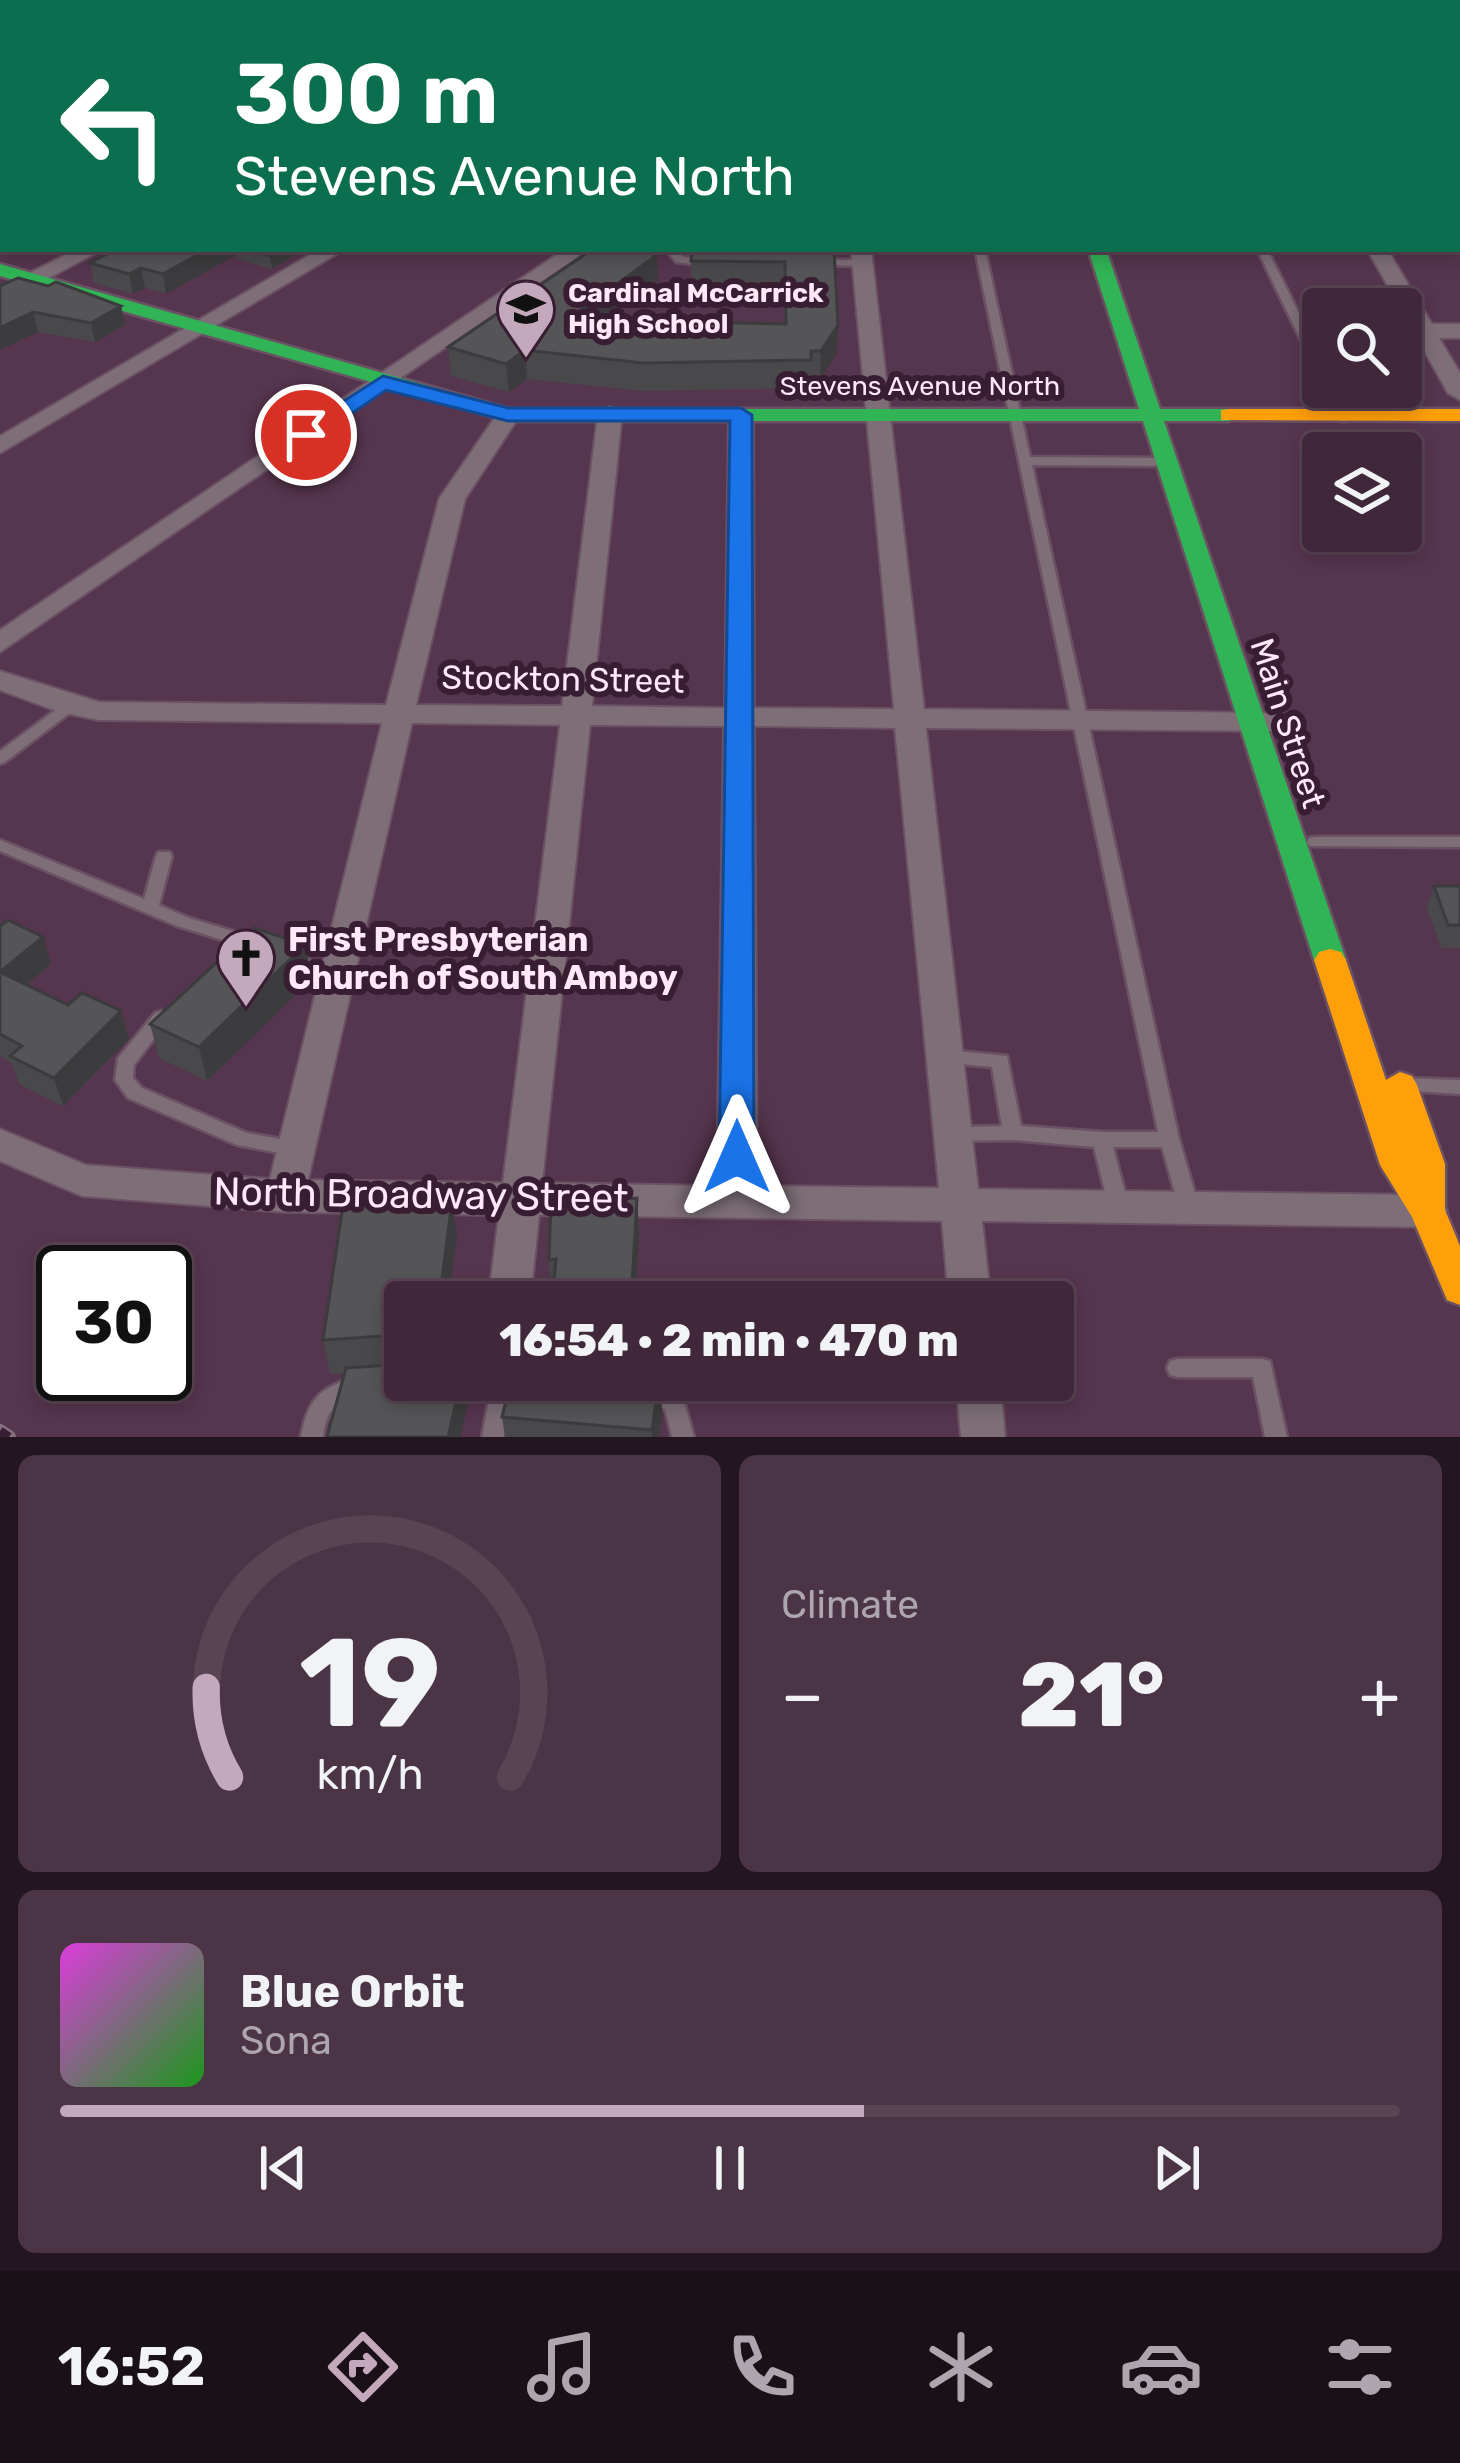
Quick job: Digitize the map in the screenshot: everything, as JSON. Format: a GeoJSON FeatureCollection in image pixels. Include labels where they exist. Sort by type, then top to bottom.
{"type":"FeatureCollection","features":[{"type":"Feature","properties":{"kind":"main road","name":"Main Street"},"geometry":{"type":"LineString","coordinates":[[1098,252],[1161,418],[1262,722],[1396,1165],[1427,1211],[1460,1288]]}},
{"type":"Feature","properties":{"kind":"main road","name":"Main Street"},"geometry":{"type":"LineString","coordinates":[[1115,252],[1161,418],[1166,462],[1262,722],[1315,842],[1428,1164],[1427,1211]]}},
{"type":"Feature","properties":{"kind":"main road","name":"Stevens Avenue North"},"geometry":{"type":"LineString","coordinates":[[0,270],[508,415],[1460,415]]}},
{"type":"Feature","properties":{"kind":"street"},"geometry":{"type":"LineString","coordinates":[[0,297],[87,252]]}},
{"type":"Feature","properties":{"kind":"street"},"geometry":{"type":"LineString","coordinates":[[0,446],[330,252]]}},
{"type":"Feature","properties":{"kind":"street"},"geometry":{"type":"LineString","coordinates":[[0,643],[575,252]]}},
{"type":"Feature","properties":{"kind":"street"},"geometry":{"type":"LineString","coordinates":[[1379,252],[1460,393]]}},
{"type":"Feature","properties":{"kind":"street"},"geometry":{"type":"LineString","coordinates":[[862,256],[968,1281]]}},
{"type":"Feature","properties":{"kind":"street"},"geometry":{"type":"LineString","coordinates":[[1426,331],[1460,331]]}},
{"type":"Feature","properties":{"kind":"street"},"geometry":{"type":"LineString","coordinates":[[510,1281],[610,414]]}},
{"type":"Feature","properties":{"kind":"street"},"geometry":{"type":"LineString","coordinates":[[285,1196],[452,500],[508,415]]}},
{"type":"Feature","properties":{"kind":"street"},"geometry":{"type":"LineString","coordinates":[[737,1201],[741,415]]}},
{"type":"Feature","properties":{"kind":"street","name":"Stockton Street"},"geometry":{"type":"LineString","coordinates":[[0,680],[70,706],[1262,722]]}},
{"type":"Feature","properties":{"kind":"street","name":"North Broadway Street"},"geometry":{"type":"LineString","coordinates":[[0,1144],[82,1180],[285,1196],[1427,1211]]}},
{"type":"Feature","properties":{"kind":"street"},"geometry":{"type":"LineString","coordinates":[[980,1401],[983,1437]]}},
{"type":"Feature","properties":{"kind":"lane"},"geometry":{"type":"LineString","coordinates":[[673,252],[680,260],[716,263]]}},
{"type":"Feature","properties":{"kind":"lane"},"geometry":{"type":"LineString","coordinates":[[981,252],[1169,1138],[1190,1208]]}},
{"type":"Feature","properties":{"kind":"lane"},"geometry":{"type":"LineString","coordinates":[[1263,252],[1302,331]]}},
{"type":"Feature","properties":{"kind":"lane"},"geometry":{"type":"LineString","coordinates":[[800,263],[862,256]]}},
{"type":"Feature","properties":{"kind":"lane"},"geometry":{"type":"LineString","coordinates":[[1339,408],[1344,418]]}},
{"type":"Feature","properties":{"kind":"lane"},"geometry":{"type":"LineString","coordinates":[[1025,461],[1166,462]]}},
{"type":"Feature","properties":{"kind":"lane"},"geometry":{"type":"LineString","coordinates":[[0,759],[70,706]]}},
{"type":"Feature","properties":{"kind":"lane"},"geometry":{"type":"LineString","coordinates":[[1315,842],[1460,842]]}},
{"type":"Feature","properties":{"kind":"lane"},"geometry":{"type":"LineString","coordinates":[[0,845],[150,908],[248,939],[337,978]]}},
{"type":"Feature","properties":{"kind":"lane"},"geometry":{"type":"LineString","coordinates":[[150,908],[164,856]]}},
{"type":"Feature","properties":{"kind":"lane"},"geometry":{"type":"LineString","coordinates":[[220,964],[248,939]]}},
{"type":"Feature","properties":{"kind":"lane"},"geometry":{"type":"LineString","coordinates":[[172,1008],[125,1064],[124,1080],[135,1093],[244,1140],[296,1148]]}},
{"type":"Feature","properties":{"kind":"lane"},"geometry":{"type":"LineString","coordinates":[[946,1058],[1000,1060],[1013,1133]]}},
{"type":"Feature","properties":{"kind":"lane"},"geometry":{"type":"LineString","coordinates":[[1400,1085],[1460,1087]]}},
{"type":"Feature","properties":{"kind":"lane"},"geometry":{"type":"LineString","coordinates":[[955,1134],[1169,1138]]}},
{"type":"Feature","properties":{"kind":"lane"},"geometry":{"type":"LineString","coordinates":[[1102,1140],[1119,1208]]}},
{"type":"Feature","properties":{"kind":"lane"},"geometry":{"type":"LineString","coordinates":[[1178,1368],[1262,1368],[1276,1437]]}},
{"type":"Feature","properties":{"kind":"lane"},"geometry":{"type":"LineString","coordinates":[[312,1437],[318,1408],[328,1396],[383,1386]]}},
{"type":"Feature","properties":{"kind":"lane"},"geometry":{"type":"LineString","coordinates":[[493,1437],[504,1401]]}},
{"type":"Feature","properties":{"kind":"lane"},"geometry":{"type":"LineString","coordinates":[[672,1401],[683,1437]]}},
{"type":"Feature","properties":{"kind":"building"},"geometry":{"type":"Polygon","coordinates":[[[110,252],[203,252],[163,274],[141,268],[129,274],[90,263],[110,252]]]}},
{"type":"Feature","properties":{"kind":"building"},"geometry":{"type":"Polygon","coordinates":[[[589,252],[657,255],[568,319],[786,324],[785,262],[691,261],[692,252],[834,252],[838,325],[821,351],[811,351],[811,360],[643,363],[525,350],[506,364],[448,347],[589,252]]]}},
{"type":"Feature","properties":{"kind":"building"},"geometry":{"type":"Polygon","coordinates":[[[18,278],[48,286],[56,282],[121,306],[91,323],[33,312],[0,328],[0,286],[18,278]]]}},
{"type":"Feature","properties":{"kind":"building"},"geometry":{"type":"Polygon","coordinates":[[[1434,886],[1460,886],[1460,925],[1448,925],[1434,886]]]}},
{"type":"Feature","properties":{"kind":"building"},"geometry":{"type":"Polygon","coordinates":[[[8,920],[43,937],[0,972],[0,926],[8,920]]]}},
{"type":"Feature","properties":{"kind":"building"},"geometry":{"type":"Polygon","coordinates":[[[254,928],[305,945],[199,1047],[150,1024],[254,928]]]}},
{"type":"Feature","properties":{"kind":"building"},"geometry":{"type":"Polygon","coordinates":[[[0,972],[68,1005],[82,993],[121,1011],[54,1078],[10,1056],[22,1046],[0,1034],[0,972]]]}},
{"type":"Feature","properties":{"kind":"building"},"geometry":{"type":"Polygon","coordinates":[[[637,1198],[632,1281],[554,1281],[556,1259],[549,1260],[551,1204],[637,1198]]]}},
{"type":"Feature","properties":{"kind":"building"},"geometry":{"type":"Polygon","coordinates":[[[452,1201],[442,1281],[384,1281],[384,1336],[323,1340],[343,1205],[452,1201]]]}},
{"type":"Feature","properties":{"kind":"building"},"geometry":{"type":"Polygon","coordinates":[[[384,1365],[384,1401],[456,1401],[448,1437],[327,1437],[346,1368],[384,1365]]]}},
{"type":"Feature","properties":{"kind":"building"},"geometry":{"type":"Polygon","coordinates":[[[506,1401],[656,1401],[652,1430],[502,1417],[506,1401]]]}},
{"type":"Feature","properties":{"kind":"railway"},"geometry":{"type":"LineString","coordinates":[[0,1431],[9,1437]]}},
{"type":"Feature","properties":{"kind":"traffic: fast"},"geometry":{"type":"LineString","coordinates":[[1098,252],[1330,960]]}},
{"type":"Feature","properties":{"kind":"traffic: fast"},"geometry":{"type":"LineString","coordinates":[[0,270],[508,415],[1229,415]]}},
{"type":"Feature","properties":{"kind":"traffic: slow"},"geometry":{"type":"LineString","coordinates":[[1229,415],[1460,415]]}},
{"type":"Feature","properties":{"kind":"traffic: slow"},"geometry":{"type":"LineString","coordinates":[[1330,960],[1397,1165],[1427,1211],[1460,1289]]}},
{"type":"Feature","properties":{"kind":"traffic: slow"},"geometry":{"type":"LineString","coordinates":[[1400,1085],[1428,1164],[1427,1210]]}},
{"type":"Feature","properties":{"kind":"place","name":"Cardinal McCarrick High School"},"geometry":{"type":"Point","coordinates":[526,360]}},
{"type":"Feature","properties":{"kind":"place","name":"First Presbyterian Church of South Amboy"},"geometry":{"type":"Point","coordinates":[246,1009]}},
{"type":"Feature","properties":{"kind":"route"},"geometry":{"type":"LineString","coordinates":[[306,435],[383,382],[508,415],[741,415],[737,1157]]}}]}
